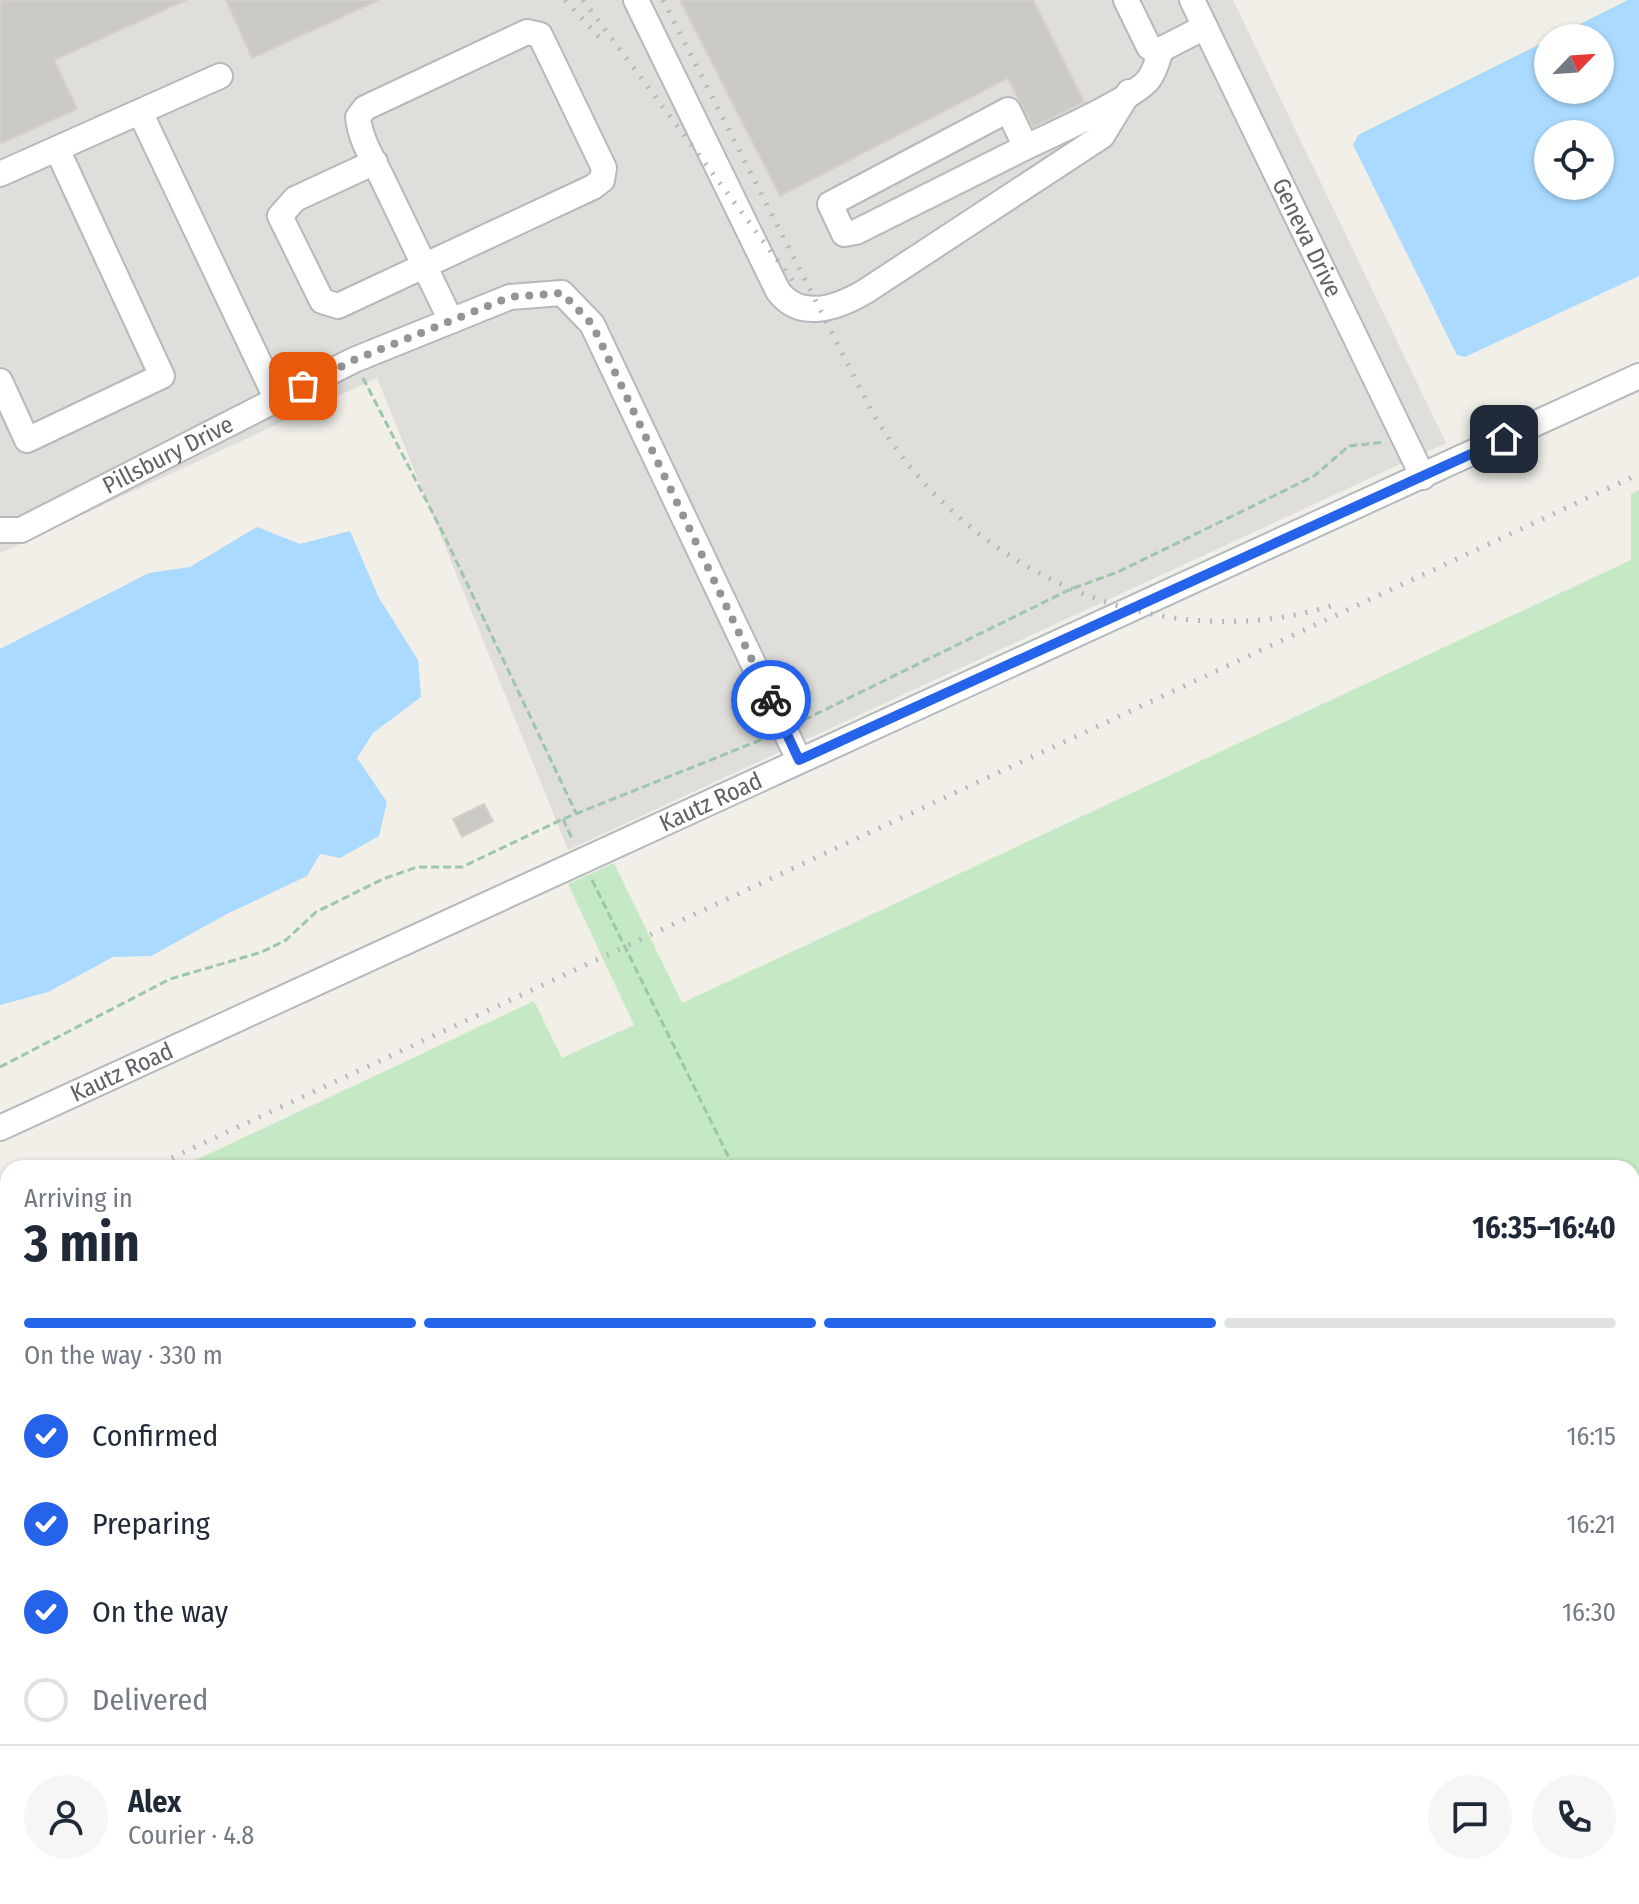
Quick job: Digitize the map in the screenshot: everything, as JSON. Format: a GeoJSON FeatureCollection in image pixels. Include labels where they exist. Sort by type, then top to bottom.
{"type":"FeatureCollection","features":[{"type":"Feature","properties":{"kind":"street"},"geometry":{"type":"LineString","coordinates":[[636,0],[778,291],[785,301],[800,308],[846,303],[879,283],[1102,136],[1129,92]]}},
{"type":"Feature","properties":{"kind":"street"},"geometry":{"type":"LineString","coordinates":[[1126,0],[1149,47],[1156,52],[1205,27]]}},
{"type":"Feature","properties":{"kind":"street","name":"Geneva Drive"},"geometry":{"type":"LineString","coordinates":[[1192,0],[1423,477]]}},
{"type":"Feature","properties":{"kind":"street"},"geometry":{"type":"LineString","coordinates":[[375,162],[287,206],[280,216],[322,301],[331,306],[338,306],[425,267],[593,187],[602,180],[604,168],[540,35],[527,32],[365,108],[358,117],[359,129],[375,162],[425,267],[451,321]]}},
{"type":"Feature","properties":{"kind":"street"},"geometry":{"type":"LineString","coordinates":[[1026,147],[1008,110],[831,201],[844,234],[856,232],[1093,116],[1148,80],[1161,50]]}},
{"type":"Feature","properties":{"kind":"street"},"geometry":{"type":"LineString","coordinates":[[0,174],[220,76]]}},
{"type":"Feature","properties":{"kind":"street"},"geometry":{"type":"LineString","coordinates":[[140,112],[277,400]]}},
{"type":"Feature","properties":{"kind":"street"},"geometry":{"type":"LineString","coordinates":[[0,381],[27,440],[162,376],[57,149]]}},
{"type":"Feature","properties":{"kind":"street","name":"Pillsbury Drive"},"geometry":{"type":"LineString","coordinates":[[0,530],[21,530],[354,360],[510,297],[562,293],[592,324],[799,760]]}},
{"type":"Feature","properties":{"kind":"street","name":"Kautz Road"},"geometry":{"type":"LineString","coordinates":[[0,1128],[582,858],[1639,376]]}},
{"type":"Feature","properties":{"kind":"path"},"geometry":{"type":"LineString","coordinates":[[354,360],[443,533],[577,814]]}},
{"type":"Feature","properties":{"kind":"path"},"geometry":{"type":"LineString","coordinates":[[0,1067],[170,979],[262,952],[286,940],[316,912],[383,879],[417,867],[462,867],[563,819],[784,729],[1071,589],[1118,572],[1314,476],[1349,446],[1404,440]]}},
{"type":"Feature","properties":{"kind":"path"},"geometry":{"type":"LineString","coordinates":[[563,819],[730,1160]]}},
{"type":"Feature","properties":{"kind":"shaded area"},"geometry":{"type":"Polygon","coordinates":[[[0,0],[1233,0],[1446,443],[568,850],[377,378],[0,553],[0,0]]]}},
{"type":"Feature","properties":{"kind":"green space"},"geometry":{"type":"Polygon","coordinates":[[[1639,490],[1639,1160],[196,1160],[534,1001],[562,1058],[634,1025],[568,884],[614,863],[682,1003],[1631,560],[1631,494],[1639,490]]]}},
{"type":"Feature","properties":{"kind":"water"},"geometry":{"type":"Polygon","coordinates":[[[1628,0],[1639,0],[1639,276],[1465,357],[1457,355],[1353,145],[1358,135],[1534,47],[1534,104],[1614,104],[1614,24],[1580,24],[1628,0]]]}},
{"type":"Feature","properties":{"kind":"water"},"geometry":{"type":"Polygon","coordinates":[[[257,527],[300,544],[350,531],[379,598],[418,660],[421,697],[373,733],[357,758],[387,802],[379,836],[340,858],[320,854],[307,876],[227,914],[151,956],[113,957],[48,992],[0,1005],[0,649],[149,573],[190,567],[257,527]]]}},
{"type":"Feature","properties":{"kind":"building"},"geometry":{"type":"Polygon","coordinates":[[[0,0],[186,0],[54,60],[77,109],[0,144],[0,0]]]}},
{"type":"Feature","properties":{"kind":"building"},"geometry":{"type":"Polygon","coordinates":[[[226,0],[379,0],[252,58],[226,0]]]}},
{"type":"Feature","properties":{"kind":"building"},"geometry":{"type":"Polygon","coordinates":[[[680,0],[1033,0],[1084,102],[1033,127],[1008,78],[780,196],[680,0]]]}},
{"type":"Feature","properties":{"kind":"building"},"geometry":{"type":"Polygon","coordinates":[[[484,804],[493,821],[462,837],[453,819],[484,804]]]}},
{"type":"Feature","properties":{"kind":"railway"},"geometry":{"type":"LineString","coordinates":[[565,0],[599,37]]}},
{"type":"Feature","properties":{"kind":"railway"},"geometry":{"type":"LineString","coordinates":[[583,0],[796,285]]}},
{"type":"Feature","properties":{"kind":"railway"},"geometry":{"type":"LineString","coordinates":[[663,0],[872,412],[911,468],[958,516],[1011,557],[1070,588],[1133,610],[1199,621],[1267,619],[1334,605]]}},
{"type":"Feature","properties":{"kind":"railway"},"geometry":{"type":"LineString","coordinates":[[167,1160],[1639,474]]}},
{"type":"Feature","properties":{"kind":"way so far"},"geometry":{"type":"LineString","coordinates":[[303,386],[354,360],[510,297],[562,293],[592,324],[771,700]]}},
{"type":"Feature","properties":{"kind":"route"},"geometry":{"type":"LineString","coordinates":[[771,700],[799,760],[1504,439]]}}]}
